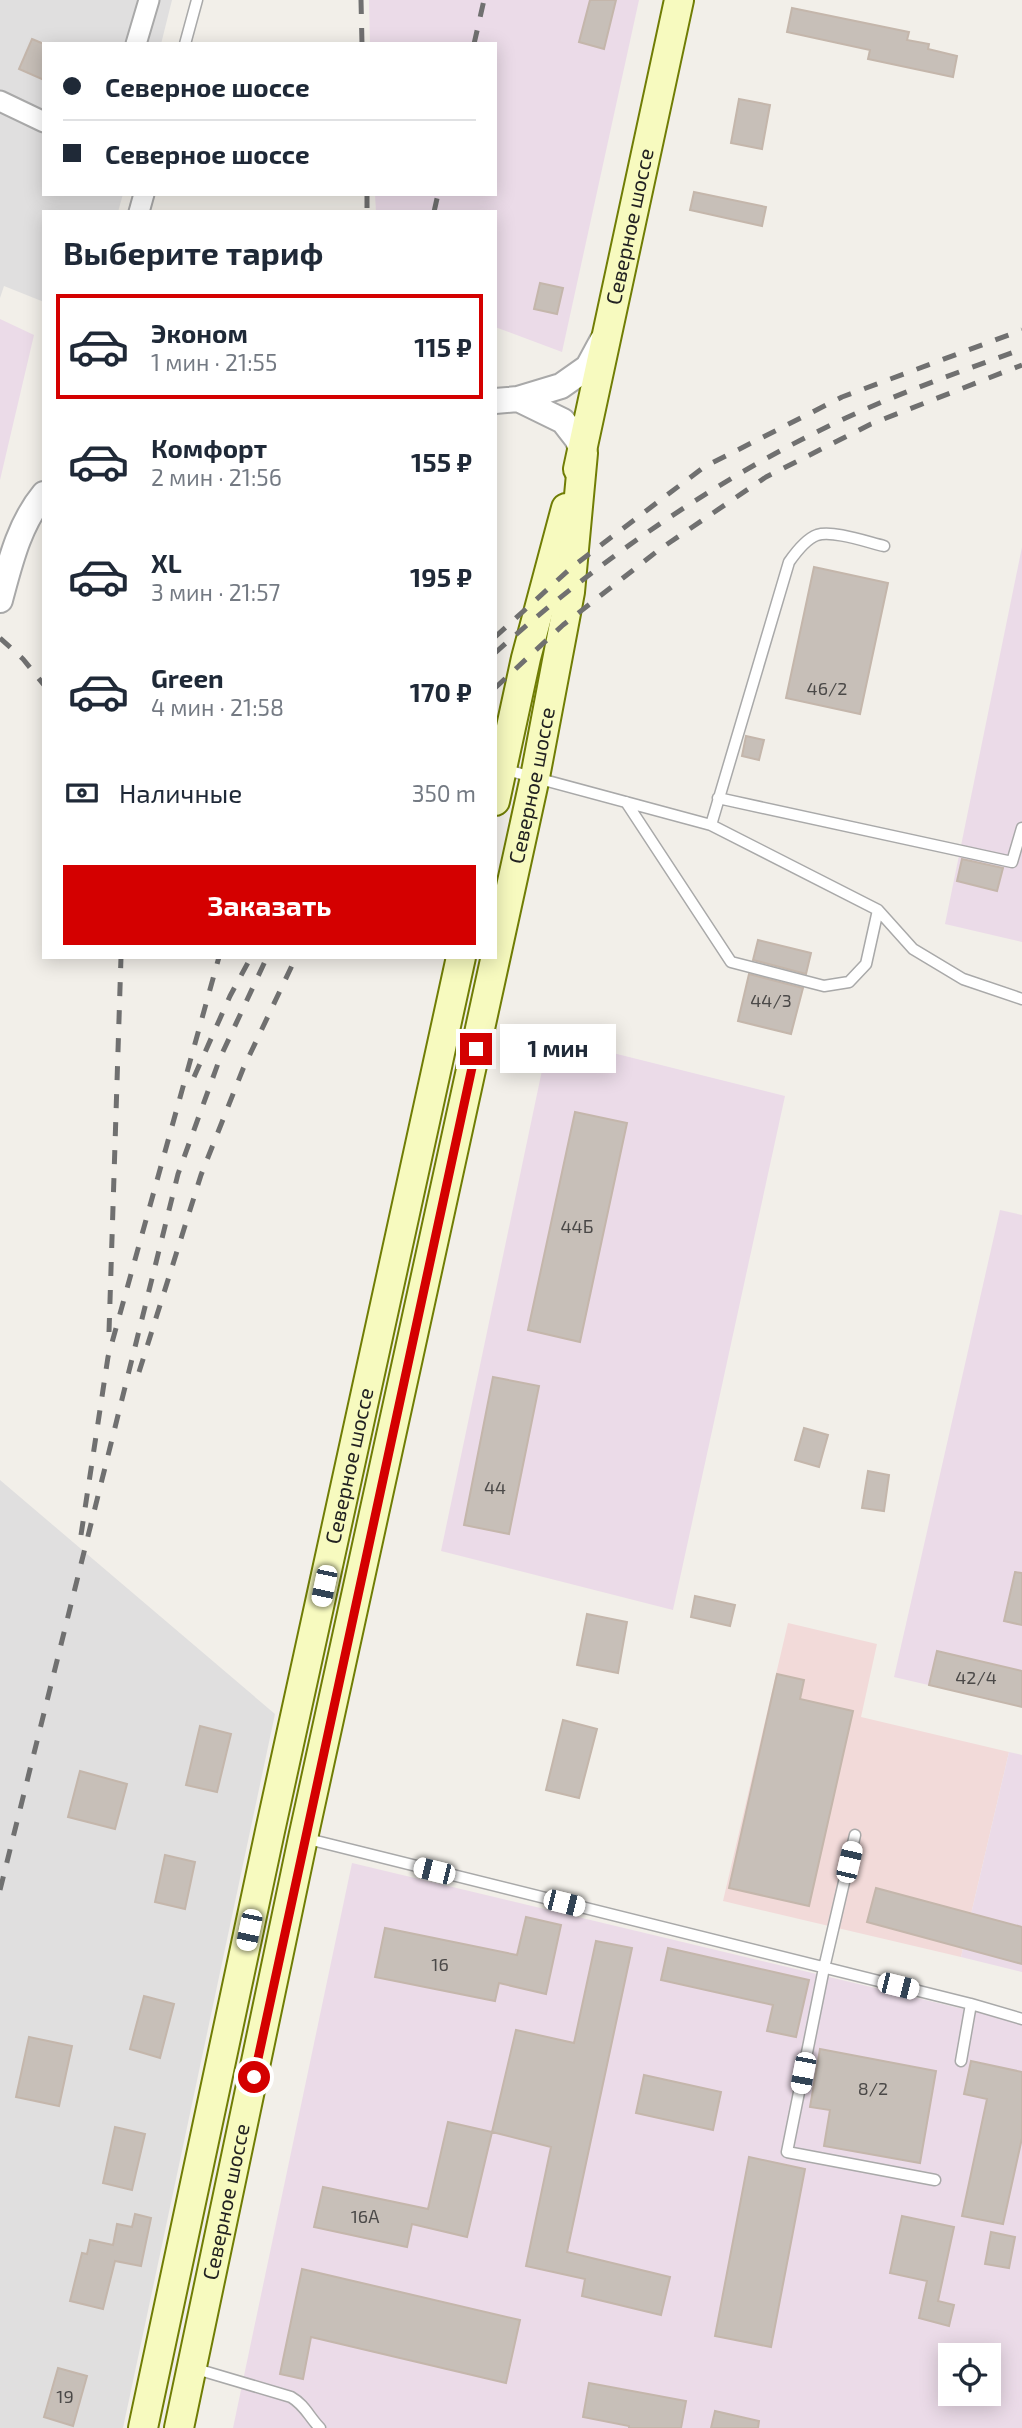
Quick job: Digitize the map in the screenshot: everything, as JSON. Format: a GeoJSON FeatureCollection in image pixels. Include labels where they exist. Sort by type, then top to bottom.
{"type":"FeatureCollection","features":[{"type":"Feature","properties":{"kind":"main road","name":"Северное шоссе"},"geometry":{"type":"LineString","coordinates":[[497,792],[526,658],[583,453],[679,0]]}},
{"type":"Feature","properties":{"kind":"main road","name":"Северное шоссе"},"geometry":{"type":"LineString","coordinates":[[497,951],[535,777],[570,592],[583,453]]}},
{"type":"Feature","properties":{"kind":"main road","name":"Северное шоссе"},"geometry":{"type":"LineString","coordinates":[[143,2428],[461,959]]}},
{"type":"Feature","properties":{"kind":"main road","name":"Северное шоссе"},"geometry":{"type":"LineString","coordinates":[[179,2428],[303,1838],[495,959]]}},
{"type":"Feature","properties":{"kind":"main road"},"geometry":{"type":"LineString","coordinates":[[270,1831],[303,1838]]}},
{"type":"Feature","properties":{"kind":"main road"},"geometry":{"type":"LineString","coordinates":[[158,2360],[192,2368]]}},
{"type":"Feature","properties":{"kind":"street"},"geometry":{"type":"LineString","coordinates":[[137,42],[149,0]]}},
{"type":"Feature","properties":{"kind":"street"},"geometry":{"type":"LineString","coordinates":[[0,101],[42,121]]}},
{"type":"Feature","properties":{"kind":"street"},"geometry":{"type":"LineString","coordinates":[[506,400],[561,386],[588,367],[610,326]]}},
{"type":"Feature","properties":{"kind":"street"},"geometry":{"type":"LineString","coordinates":[[506,400],[563,421],[577,439],[583,453]]}},
{"type":"Feature","properties":{"kind":"street"},"geometry":{"type":"LineString","coordinates":[[0,600],[12,555],[32,509],[42,496]]}},
{"type":"Feature","properties":{"kind":"lane"},"geometry":{"type":"LineString","coordinates":[[186,42],[197,0]]}},
{"type":"Feature","properties":{"kind":"lane"},"geometry":{"type":"LineString","coordinates":[[711,824],[789,562],[800,547],[817,535],[832,534],[884,546]]}},
{"type":"Feature","properties":{"kind":"lane"},"geometry":{"type":"LineString","coordinates":[[502,769],[711,824],[878,911],[913,949],[964,979],[1022,999]]}},
{"type":"Feature","properties":{"kind":"lane"},"geometry":{"type":"LineString","coordinates":[[718,798],[1017,863],[1022,828]]}},
{"type":"Feature","properties":{"kind":"lane"},"geometry":{"type":"LineString","coordinates":[[626,802],[731,962],[824,986],[849,982],[866,964],[878,911]]}},
{"type":"Feature","properties":{"kind":"lane"},"geometry":{"type":"LineString","coordinates":[[855,1835],[824,1968],[787,2152],[935,2180]]}},
{"type":"Feature","properties":{"kind":"lane"},"geometry":{"type":"LineString","coordinates":[[303,1838],[1022,2019]]}},
{"type":"Feature","properties":{"kind":"lane"},"geometry":{"type":"LineString","coordinates":[[961,2061],[971,2004]]}},
{"type":"Feature","properties":{"kind":"lane"},"geometry":{"type":"LineString","coordinates":[[192,2368],[291,2397],[304,2405],[311,2419],[320,2428]]}},
{"type":"Feature","properties":{"kind":"shaded area"},"geometry":{"type":"Polygon","coordinates":[[[0,0],[172,0],[162,42],[42,42],[42,196],[122,196],[119,210],[42,210],[42,301],[4,286],[0,298],[0,0]]]}},
{"type":"Feature","properties":{"kind":"shaded area"},"geometry":{"type":"Polygon","coordinates":[[[369,0],[639,0],[562,352],[497,328],[497,210],[376,210],[375,196],[497,196],[497,42],[370,42],[369,0]]]}},
{"type":"Feature","properties":{"kind":"shaded area"},"geometry":{"type":"Polygon","coordinates":[[[0,319],[34,335],[0,480],[0,319]]]}},
{"type":"Feature","properties":{"kind":"shaded area"},"geometry":{"type":"Polygon","coordinates":[[[1022,547],[1022,942],[945,924],[1022,547]]]}},
{"type":"Feature","properties":{"kind":"shaded area"},"geometry":{"type":"Polygon","coordinates":[[[549,1037],[785,1096],[673,1610],[441,1551],[549,1037]]]}},
{"type":"Feature","properties":{"kind":"shaded area"},"geometry":{"type":"Polygon","coordinates":[[[1000,1210],[1022,1215],[1022,1707],[894,1677],[1000,1210]]]}},
{"type":"Feature","properties":{"kind":"shaded area"},"geometry":{"type":"Polygon","coordinates":[[[0,1480],[275,1714],[123,2428],[0,2428],[0,1480]]]}},
{"type":"Feature","properties":{"kind":"shaded area"},"geometry":{"type":"Polygon","coordinates":[[[788,1623],[877,1644],[861,1717],[1009,1752],[961,1957],[723,1901],[788,1623]]]}},
{"type":"Feature","properties":{"kind":"shaded area"},"geometry":{"type":"Polygon","coordinates":[[[1009,1752],[1022,1755],[1022,1972],[961,1957],[1009,1752]]]}},
{"type":"Feature","properties":{"kind":"shaded area"},"geometry":{"type":"Polygon","coordinates":[[[352,1863],[1022,2023],[1022,2428],[233,2428],[352,1863]]]}},
{"type":"Feature","properties":{"kind":"building"},"geometry":{"type":"Polygon","coordinates":[[[590,0],[616,0],[604,49],[579,42],[590,0]]]}},
{"type":"Feature","properties":{"kind":"building"},"geometry":{"type":"Polygon","coordinates":[[[792,8],[909,32],[907,40],[929,44],[928,49],[957,56],[953,77],[868,59],[870,50],[787,32],[792,8]]]}},
{"type":"Feature","properties":{"kind":"building"},"geometry":{"type":"Polygon","coordinates":[[[32,39],[42,43],[42,79],[19,69],[32,39]]]}},
{"type":"Feature","properties":{"kind":"building"},"geometry":{"type":"Polygon","coordinates":[[[739,99],[770,105],[762,149],[731,143],[739,99]]]}},
{"type":"Feature","properties":{"kind":"building"},"geometry":{"type":"Polygon","coordinates":[[[694,192],[766,207],[762,226],[690,210],[694,192]]]}},
{"type":"Feature","properties":{"kind":"building"},"geometry":{"type":"Polygon","coordinates":[[[540,283],[563,288],[557,314],[534,309],[540,283]]]}},
{"type":"Feature","properties":{"kind":"building"},"geometry":{"type":"Polygon","coordinates":[[[814,567],[888,583],[860,714],[786,698],[814,567]]]}},
{"type":"Feature","properties":{"kind":"building"},"geometry":{"type":"Polygon","coordinates":[[[746,736],[764,740],[759,760],[742,756],[746,736]]]}},
{"type":"Feature","properties":{"kind":"building"},"geometry":{"type":"Polygon","coordinates":[[[962,859],[1003,868],[997,891],[957,881],[962,859]]]}},
{"type":"Feature","properties":{"kind":"building"},"geometry":{"type":"Polygon","coordinates":[[[758,940],[811,953],[806,974],[753,960],[758,940]]]}},
{"type":"Feature","properties":{"kind":"building"},"geometry":{"type":"Polygon","coordinates":[[[749,974],[803,988],[791,1034],[738,1021],[749,974]]]}},
{"type":"Feature","properties":{"kind":"building"},"geometry":{"type":"Polygon","coordinates":[[[575,1112],[627,1123],[580,1342],[528,1330],[575,1112]]]}},
{"type":"Feature","properties":{"kind":"building"},"geometry":{"type":"Polygon","coordinates":[[[493,1377],[539,1386],[509,1534],[464,1525],[493,1377]]]}},
{"type":"Feature","properties":{"kind":"building"},"geometry":{"type":"Polygon","coordinates":[[[804,1428],[828,1435],[819,1467],[795,1460],[804,1428]]]}},
{"type":"Feature","properties":{"kind":"building"},"geometry":{"type":"Polygon","coordinates":[[[868,1471],[889,1475],[884,1511],[862,1508],[868,1471]]]}},
{"type":"Feature","properties":{"kind":"building"},"geometry":{"type":"Polygon","coordinates":[[[1015,1572],[1022,1573],[1022,1625],[1004,1621],[1015,1572]]]}},
{"type":"Feature","properties":{"kind":"building"},"geometry":{"type":"Polygon","coordinates":[[[695,1596],[735,1605],[730,1626],[691,1617],[695,1596]]]}},
{"type":"Feature","properties":{"kind":"building"},"geometry":{"type":"Polygon","coordinates":[[[587,1614],[627,1622],[618,1673],[577,1665],[587,1614]]]}},
{"type":"Feature","properties":{"kind":"building"},"geometry":{"type":"Polygon","coordinates":[[[937,1651],[1022,1671],[1022,1707],[929,1685],[937,1651]]]}},
{"type":"Feature","properties":{"kind":"building"},"geometry":{"type":"Polygon","coordinates":[[[777,1674],[804,1680],[800,1699],[853,1711],[809,1906],[729,1888],[777,1674]]]}},
{"type":"Feature","properties":{"kind":"building"},"geometry":{"type":"Polygon","coordinates":[[[563,1720],[597,1729],[579,1798],[546,1790],[563,1720]]]}},
{"type":"Feature","properties":{"kind":"building"},"geometry":{"type":"Polygon","coordinates":[[[200,1726],[231,1734],[217,1792],[186,1785],[200,1726]]]}},
{"type":"Feature","properties":{"kind":"building"},"geometry":{"type":"Polygon","coordinates":[[[80,1771],[127,1784],[115,1829],[68,1817],[80,1771]]]}},
{"type":"Feature","properties":{"kind":"building"},"geometry":{"type":"Polygon","coordinates":[[[165,1855],[195,1862],[185,1909],[155,1902],[165,1855]]]}},
{"type":"Feature","properties":{"kind":"building"},"geometry":{"type":"Polygon","coordinates":[[[876,1888],[1022,1927],[1022,1964],[867,1922],[876,1888]]]}},
{"type":"Feature","properties":{"kind":"building"},"geometry":{"type":"Polygon","coordinates":[[[526,1917],[561,1925],[546,1994],[499,1983],[495,2001],[375,1977],[385,1928],[517,1955],[526,1917]]]}},
{"type":"Feature","properties":{"kind":"building"},"geometry":{"type":"Polygon","coordinates":[[[596,1941],[632,1948],[567,2252],[670,2277],[661,2315],[582,2296],[585,2279],[526,2266],[551,2147],[492,2132],[516,2030],[574,2043],[596,1941]]]}},
{"type":"Feature","properties":{"kind":"building"},"geometry":{"type":"Polygon","coordinates":[[[668,1948],[809,1980],[796,2037],[767,2031],[773,2005],[661,1980],[668,1948]]]}},
{"type":"Feature","properties":{"kind":"building"},"geometry":{"type":"Polygon","coordinates":[[[144,1996],[174,2004],[160,2058],[130,2049],[144,1996]]]}},
{"type":"Feature","properties":{"kind":"building"},"geometry":{"type":"Polygon","coordinates":[[[29,2037],[72,2046],[59,2106],[16,2097],[29,2037]]]}},
{"type":"Feature","properties":{"kind":"building"},"geometry":{"type":"Polygon","coordinates":[[[820,2049],[936,2071],[920,2163],[824,2146],[830,2110],[810,2107],[820,2049]]]}},
{"type":"Feature","properties":{"kind":"building"},"geometry":{"type":"Polygon","coordinates":[[[971,2061],[1022,2072],[1022,2138],[1003,2224],[962,2216],[987,2099],[964,2094],[971,2061]]]}},
{"type":"Feature","properties":{"kind":"building"},"geometry":{"type":"Polygon","coordinates":[[[644,2075],[721,2092],[713,2130],[636,2113],[644,2075]]]}},
{"type":"Feature","properties":{"kind":"building"},"geometry":{"type":"Polygon","coordinates":[[[448,2122],[492,2132],[467,2237],[412,2224],[407,2247],[314,2227],[323,2187],[428,2209],[448,2122]]]}},
{"type":"Feature","properties":{"kind":"building"},"geometry":{"type":"Polygon","coordinates":[[[115,2127],[145,2134],[132,2190],[103,2183],[115,2127]]]}},
{"type":"Feature","properties":{"kind":"building"},"geometry":{"type":"Polygon","coordinates":[[[749,2157],[805,2169],[771,2347],[715,2336],[749,2157]]]}},
{"type":"Feature","properties":{"kind":"building"},"geometry":{"type":"Polygon","coordinates":[[[135,2214],[151,2218],[141,2266],[115,2261],[103,2309],[70,2301],[82,2253],[87,2254],[90,2240],[113,2245],[117,2224],[132,2227],[135,2214]]]}},
{"type":"Feature","properties":{"kind":"building"},"geometry":{"type":"Polygon","coordinates":[[[902,2216],[954,2227],[938,2301],[954,2305],[949,2326],[919,2318],[927,2281],[890,2273],[902,2216]]]}},
{"type":"Feature","properties":{"kind":"building"},"geometry":{"type":"Polygon","coordinates":[[[991,2232],[1015,2237],[1009,2268],[985,2264],[991,2232]]]}},
{"type":"Feature","properties":{"kind":"building"},"geometry":{"type":"Polygon","coordinates":[[[302,2269],[520,2320],[506,2383],[311,2337],[303,2379],[280,2374],[302,2269]]]}},
{"type":"Feature","properties":{"kind":"building"},"geometry":{"type":"Polygon","coordinates":[[[58,2368],[87,2376],[73,2426],[44,2417],[58,2368]]]}},
{"type":"Feature","properties":{"kind":"building"},"geometry":{"type":"Polygon","coordinates":[[[589,2383],[686,2401],[681,2428],[629,2428],[583,2417],[589,2383]]]}},
{"type":"Feature","properties":{"kind":"building"},"geometry":{"type":"Polygon","coordinates":[[[715,2411],[759,2421],[758,2428],[711,2428],[715,2411]]]}},
{"type":"Feature","properties":{"kind":"railway"},"geometry":{"type":"LineString","coordinates":[[361,0],[362,42]]}},
{"type":"Feature","properties":{"kind":"railway"},"geometry":{"type":"LineString","coordinates":[[474,42],[484,0]]}},
{"type":"Feature","properties":{"kind":"railway"},"geometry":{"type":"LineString","coordinates":[[367,196],[367,210]]}},
{"type":"Feature","properties":{"kind":"railway"},"geometry":{"type":"LineString","coordinates":[[434,210],[438,196]]}},
{"type":"Feature","properties":{"kind":"railway"},"geometry":{"type":"LineString","coordinates":[[497,635],[572,567],[704,467],[842,397],[1022,330]]}},
{"type":"Feature","properties":{"kind":"railway"},"geometry":{"type":"LineString","coordinates":[[497,651],[625,548],[768,457],[887,400],[1022,349]]}},
{"type":"Feature","properties":{"kind":"railway"},"geometry":{"type":"LineString","coordinates":[[497,686],[563,625],[660,549],[766,477],[871,424],[1022,365]]}},
{"type":"Feature","properties":{"kind":"railway"},"geometry":{"type":"LineString","coordinates":[[0,638],[23,659],[42,683]]}},
{"type":"Feature","properties":{"kind":"railway"},"geometry":{"type":"LineString","coordinates":[[109,1332],[121,959]]}},
{"type":"Feature","properties":{"kind":"railway"},"geometry":{"type":"LineString","coordinates":[[81,1535],[108,1357],[218,959]]}},
{"type":"Feature","properties":{"kind":"railway"},"geometry":{"type":"LineString","coordinates":[[194,1077],[230,996],[250,959]]}},
{"type":"Feature","properties":{"kind":"railway"},"geometry":{"type":"LineString","coordinates":[[0,1890],[178,1174],[220,1058],[266,959]]}},
{"type":"Feature","properties":{"kind":"railway"},"geometry":{"type":"LineString","coordinates":[[139,1372],[201,1175],[243,1069],[295,959]]}},
{"type":"Feature","properties":{"kind":"route"},"geometry":{"type":"LineString","coordinates":[[254,2077],[303,1838],[476,1049]]}}]}
